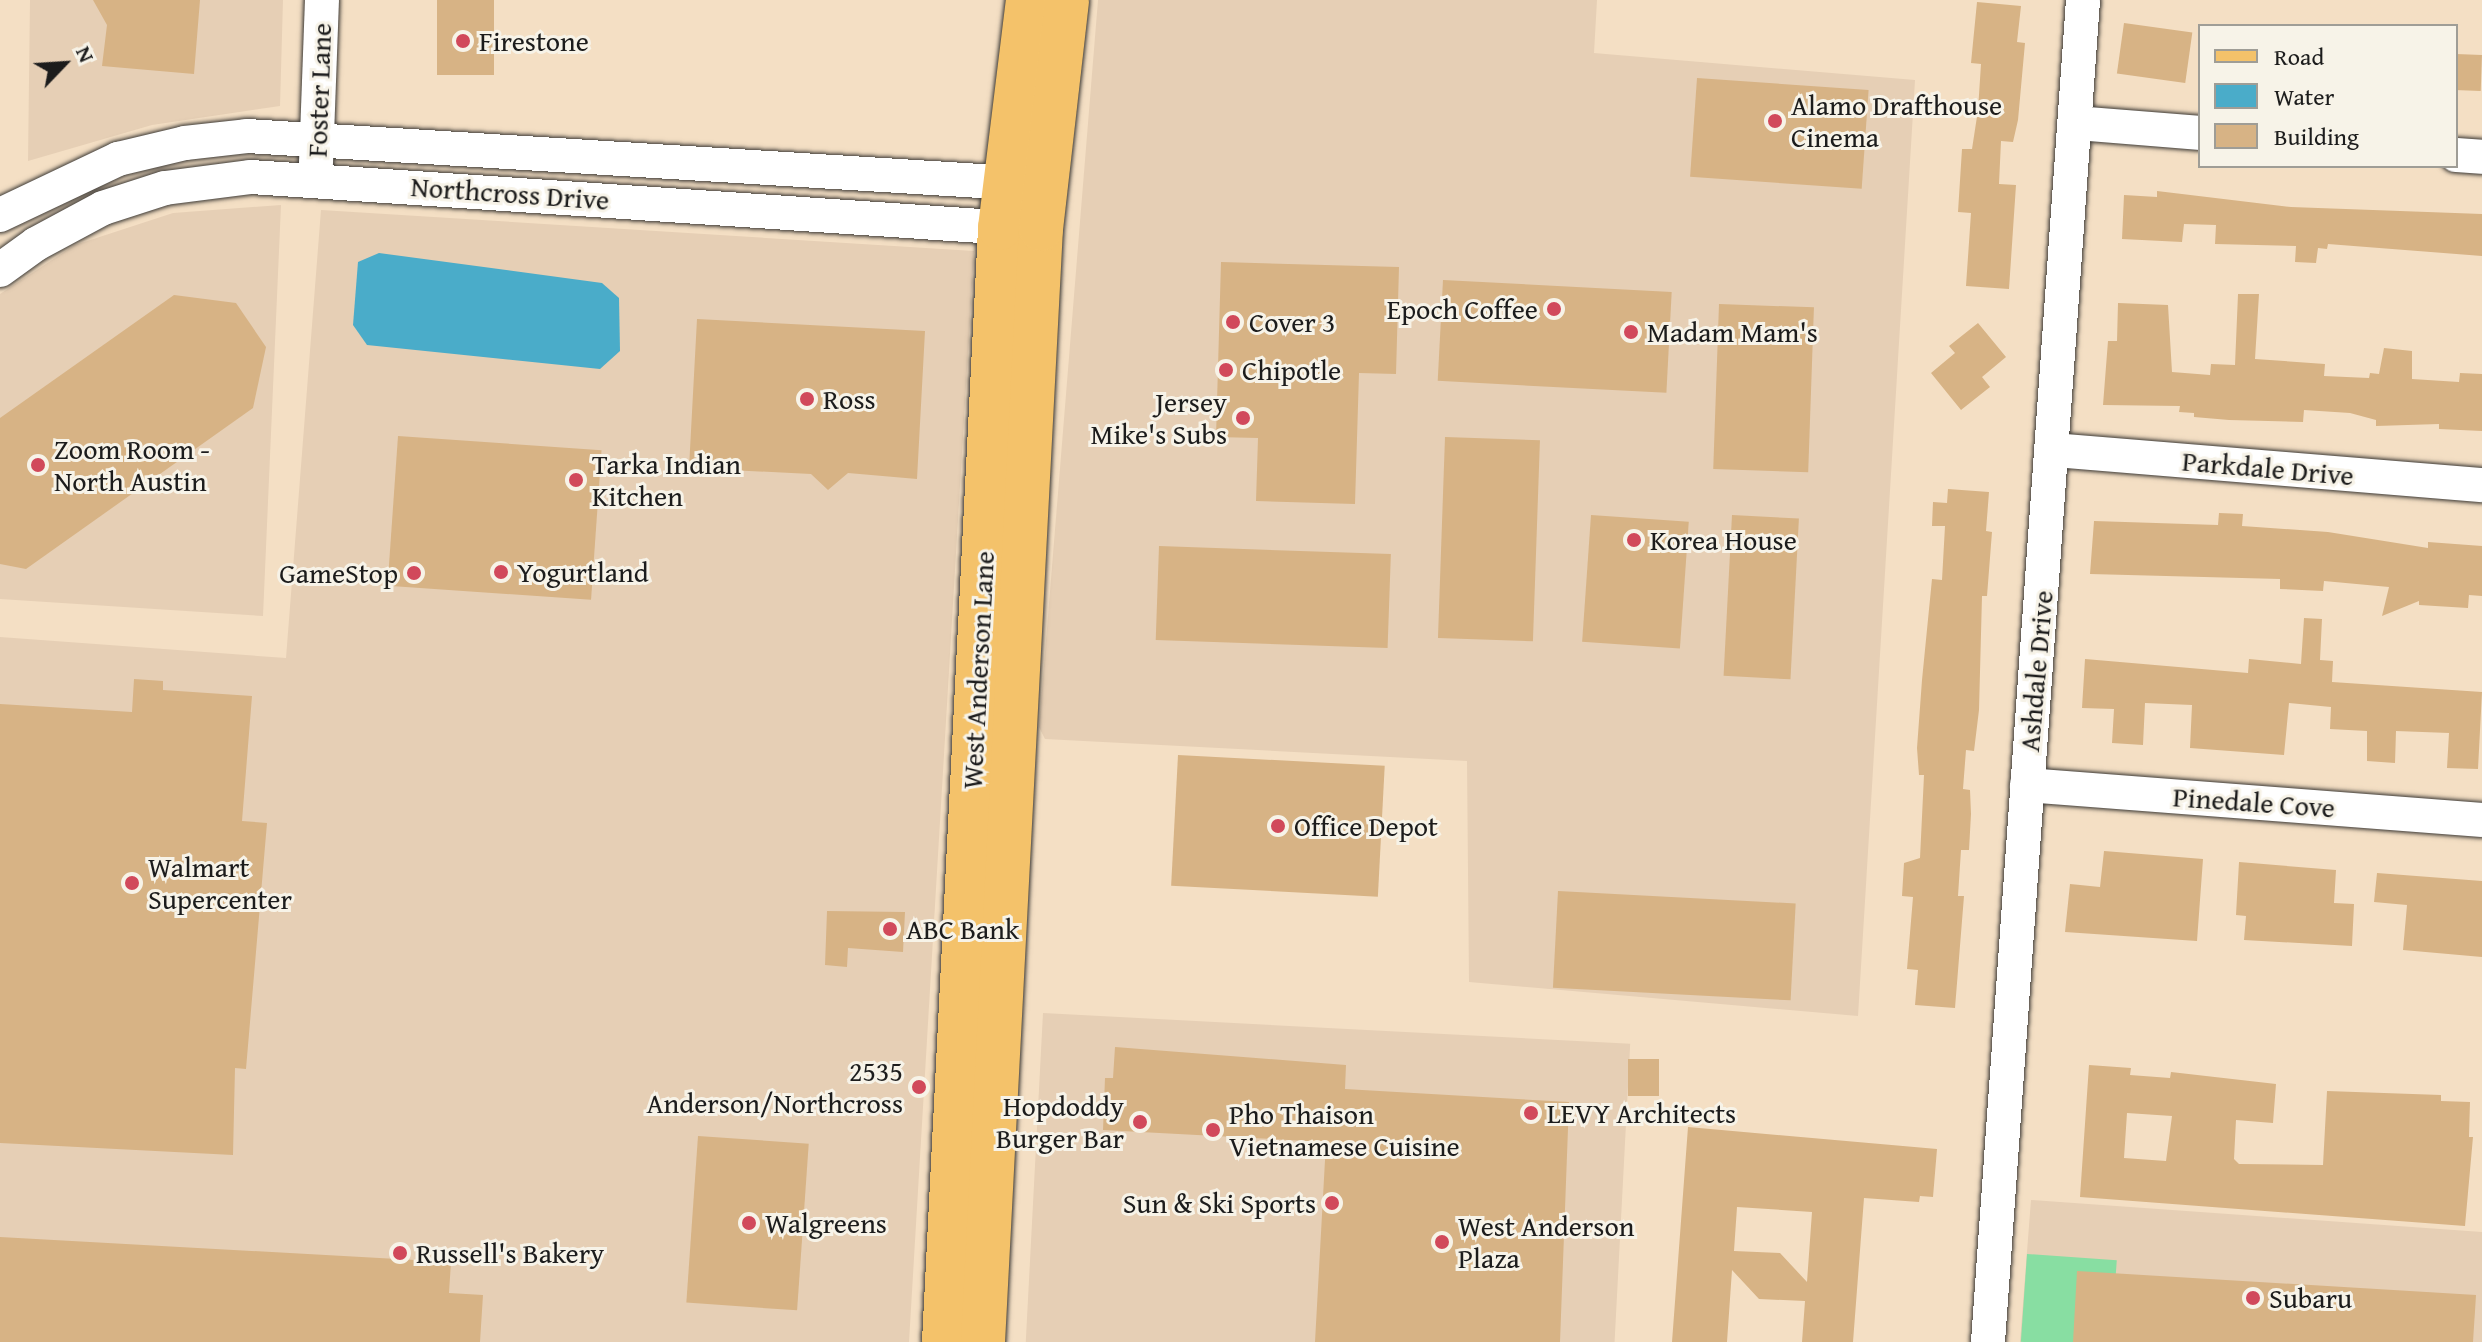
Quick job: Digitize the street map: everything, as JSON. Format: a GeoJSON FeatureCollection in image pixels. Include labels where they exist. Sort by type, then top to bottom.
{"type":"FeatureCollection","features":[{"type":"Feature","properties":{"kind":"main road","name":"West Anderson Lane"},"geometry":{"type":"LineString","coordinates":[[983,1342],[990,849],[988,490],[1025,184],[1028,0]]}},
{"type":"Feature","properties":{"kind":"main road","name":"West Anderson Lane"},"geometry":{"type":"LineString","coordinates":[[1025,184],[1067,0]]}},
{"type":"Feature","properties":{"kind":"main road","name":"West Anderson Lane"},"geometry":{"type":"LineString","coordinates":[[944,1342],[990,849],[1020,685],[1021,229]]}},
{"type":"Feature","properties":{"kind":"main road"},"geometry":{"type":"LineString","coordinates":[[988,490],[1003,533],[997,659],[1020,685]]}},
{"type":"Feature","properties":{"kind":"street","name":"Foster Lane"},"geometry":{"type":"LineString","coordinates":[[315,179],[322,0]]}},
{"type":"Feature","properties":{"kind":"street","name":"Ashdale Drive"},"geometry":{"type":"LineString","coordinates":[[1988,1342],[2054,450],[2083,0]]}},
{"type":"Feature","properties":{"kind":"street"},"geometry":{"type":"LineString","coordinates":[[2076,123],[2198,133]]}},
{"type":"Feature","properties":{"kind":"street","name":"Northcross Drive"},"geometry":{"type":"LineString","coordinates":[[0,215],[85,171],[185,143],[247,136],[1025,184]]}},
{"type":"Feature","properties":{"kind":"street"},"geometry":{"type":"LineString","coordinates":[[2458,155],[2482,157]]}},
{"type":"Feature","properties":{"kind":"street"},"geometry":{"type":"LineString","coordinates":[[648,161],[651,203]]}},
{"type":"Feature","properties":{"kind":"street","name":"Northcross Drive"},"geometry":{"type":"LineString","coordinates":[[0,270],[71,223],[130,198],[192,183],[315,179],[1021,229]]}},
{"type":"Feature","properties":{"kind":"street","name":"Parkdale Drive"},"geometry":{"type":"LineString","coordinates":[[2054,450],[2482,485]]}},
{"type":"Feature","properties":{"kind":"street","name":"Pinedale Cove"},"geometry":{"type":"LineString","coordinates":[[2027,785],[2482,820]]}},
{"type":"Feature","properties":{"kind":"shaded area"},"geometry":{"type":"Polygon","coordinates":[[[30,0],[283,0],[280,106],[152,125],[28,161],[30,0]]]}},
{"type":"Feature","properties":{"kind":"shaded area"},"geometry":{"type":"Polygon","coordinates":[[[1098,0],[1597,0],[1594,53],[1915,80],[1858,1016],[1469,982],[1467,761],[1045,739],[1039,727],[1098,0]]]}},
{"type":"Feature","properties":{"kind":"shaded area"},"geometry":{"type":"Polygon","coordinates":[[[281,205],[263,616],[0,599],[0,294],[75,245],[173,213],[281,205]]]}},
{"type":"Feature","properties":{"kind":"shaded area"},"geometry":{"type":"Polygon","coordinates":[[[321,210],[974,251],[909,1342],[0,1342],[0,637],[286,658],[321,210]]]}},
{"type":"Feature","properties":{"kind":"shaded area","name":"West Anderson Plaza"},"geometry":{"type":"Polygon","coordinates":[[[1043,1013],[1630,1044],[1615,1342],[1026,1342],[1043,1013]]]}},
{"type":"Feature","properties":{"kind":"shaded area","name":"Subaru"},"geometry":{"type":"Polygon","coordinates":[[[2031,1200],[2482,1232],[2482,1342],[2020,1342],[2031,1200]]]}},
{"type":"Feature","properties":{"kind":"green space"},"geometry":{"type":"Polygon","coordinates":[[[2027,1254],[2117,1260],[2111,1342],[2021,1342],[2027,1254]]]}},
{"type":"Feature","properties":{"kind":"water"},"geometry":{"type":"Polygon","coordinates":[[[379,253],[602,283],[619,298],[620,351],[600,369],[367,345],[353,325],[358,262],[379,253]]]}},
{"type":"Feature","properties":{"kind":"building"},"geometry":{"type":"Polygon","coordinates":[[[93,0],[200,0],[194,74],[102,66],[107,25],[93,0]]]}},
{"type":"Feature","properties":{"kind":"building","name":"Firestone"},"geometry":{"type":"Polygon","coordinates":[[[437,0],[494,0],[494,75],[437,75],[437,0]]]}},
{"type":"Feature","properties":{"kind":"building"},"geometry":{"type":"Polygon","coordinates":[[[1977,2],[2021,6],[2017,42],[2025,43],[2018,120],[2013,142],[2001,141],[1999,184],[2016,185],[2009,289],[1966,286],[1971,213],[1958,212],[1962,149],[1972,149],[1978,110],[1981,64],[1971,63],[1977,2]]]}},
{"type":"Feature","properties":{"kind":"building"},"geometry":{"type":"Polygon","coordinates":[[[2124,23],[2192,33],[2185,83],[2117,74],[2124,23]]]}},
{"type":"Feature","properties":{"kind":"building"},"geometry":{"type":"Polygon","coordinates":[[[2458,54],[2482,55],[2481,91],[2458,90],[2458,54]]]}},
{"type":"Feature","properties":{"kind":"building"},"geometry":{"type":"Polygon","coordinates":[[[1697,78],[1869,90],[1862,189],[1690,177],[1697,78]]]}},
{"type":"Feature","properties":{"kind":"building"},"geometry":{"type":"Polygon","coordinates":[[[2157,191],[2291,207],[2482,214],[2482,256],[2328,244],[2327,249],[2318,248],[2316,263],[2295,262],[2296,246],[2215,244],[2216,225],[2184,224],[2182,242],[2122,239],[2124,195],[2157,197],[2157,191]]]}},
{"type":"Feature","properties":{"kind":"building"},"geometry":{"type":"Polygon","coordinates":[[[1221,262],[1399,267],[1396,374],[1359,373],[1355,504],[1256,501],[1258,438],[1216,437],[1221,262]]]}},
{"type":"Feature","properties":{"kind":"building"},"geometry":{"type":"Polygon","coordinates":[[[1443,280],[1672,292],[1666,393],[1438,381],[1443,280]]]}},
{"type":"Feature","properties":{"kind":"building"},"geometry":{"type":"Polygon","coordinates":[[[2238,294],[2259,294],[2255,359],[2325,364],[2324,376],[2369,378],[2370,373],[2379,374],[2384,348],[2412,351],[2412,379],[2459,382],[2460,373],[2482,374],[2482,431],[2439,429],[2439,424],[2376,426],[2376,420],[2350,413],[2304,410],[2303,422],[2229,420],[2194,417],[2194,413],[2179,412],[2180,406],[2103,405],[2108,341],[2117,341],[2118,303],[2168,305],[2172,372],[2210,375],[2211,364],[2235,365],[2238,294]]]}},
{"type":"Feature","properties":{"kind":"building"},"geometry":{"type":"Polygon","coordinates":[[[174,295],[236,303],[266,347],[253,408],[26,569],[0,564],[0,418],[174,295]]]}},
{"type":"Feature","properties":{"kind":"building"},"geometry":{"type":"Polygon","coordinates":[[[1719,304],[1814,307],[1808,472],[1713,469],[1719,304]]]}},
{"type":"Feature","properties":{"kind":"building","name":"Ross"},"geometry":{"type":"Polygon","coordinates":[[[697,319],[925,331],[917,479],[848,473],[828,490],[811,474],[689,468],[697,319]]]}},
{"type":"Feature","properties":{"kind":"building"},"geometry":{"type":"Polygon","coordinates":[[[1978,323],[2006,357],[1982,377],[1990,387],[1961,410],[1931,373],[1955,353],[1949,346],[1978,323]]]}},
{"type":"Feature","properties":{"kind":"building"},"geometry":{"type":"Polygon","coordinates":[[[398,436],[602,450],[591,600],[388,586],[398,436]]]}},
{"type":"Feature","properties":{"kind":"building"},"geometry":{"type":"Polygon","coordinates":[[[1445,437],[1540,440],[1533,641],[1438,638],[1445,437]]]}},
{"type":"Feature","properties":{"kind":"building"},"geometry":{"type":"Polygon","coordinates":[[[1948,489],[1989,492],[1986,531],[1992,532],[1987,596],[1982,596],[1979,710],[1974,751],[1966,750],[1963,789],[1970,790],[1971,814],[1969,850],[1961,850],[1958,896],[1964,896],[1955,1008],[1915,1005],[1918,970],[1907,969],[1913,897],[1902,896],[1904,863],[1920,858],[1924,775],[1919,775],[1917,748],[1922,680],[1932,579],[1942,580],[1945,526],[1932,526],[1933,502],[1947,503],[1948,489]]]}},
{"type":"Feature","properties":{"kind":"building"},"geometry":{"type":"Polygon","coordinates":[[[2219,513],[2243,514],[2242,526],[2328,532],[2428,548],[2428,542],[2482,546],[2482,596],[2469,595],[2468,608],[2419,605],[2419,601],[2382,616],[2389,587],[2324,581],[2323,591],[2280,589],[2280,579],[2090,574],[2094,521],[2218,525],[2219,513]]]}},
{"type":"Feature","properties":{"kind":"building"},"geometry":{"type":"Polygon","coordinates":[[[1591,515],[1689,522],[1680,649],[1582,642],[1591,515]]]}},
{"type":"Feature","properties":{"kind":"building"},"geometry":{"type":"Polygon","coordinates":[[[1732,515],[1799,519],[1790,679],[1724,676],[1732,515]]]}},
{"type":"Feature","properties":{"kind":"building"},"geometry":{"type":"Polygon","coordinates":[[[1159,546],[1391,554],[1388,648],[1156,640],[1159,546]]]}},
{"type":"Feature","properties":{"kind":"building"},"geometry":{"type":"Polygon","coordinates":[[[2304,618],[2322,619],[2320,660],[2333,661],[2332,682],[2482,692],[2478,769],[2447,768],[2449,733],[2396,731],[2395,763],[2367,761],[2367,731],[2330,729],[2331,707],[2289,703],[2284,755],[2190,748],[2192,705],[2145,703],[2143,745],[2112,743],[2114,709],[2082,708],[2085,659],[2248,673],[2249,659],[2301,664],[2304,618]]]}},
{"type":"Feature","properties":{"kind":"building","name":"Walmart Supercenter"},"geometry":{"type":"Polygon","coordinates":[[[134,679],[163,681],[163,690],[252,696],[242,821],[267,823],[246,1069],[235,1068],[233,1155],[0,1143],[0,704],[132,712],[134,679]]]}},
{"type":"Feature","properties":{"kind":"building","name":"Office Depot"},"geometry":{"type":"Polygon","coordinates":[[[1178,755],[1385,766],[1378,897],[1171,886],[1178,755]]]}},
{"type":"Feature","properties":{"kind":"building"},"geometry":{"type":"Polygon","coordinates":[[[2104,851],[2203,859],[2197,941],[2065,932],[2070,884],[2100,887],[2104,851]]]}},
{"type":"Feature","properties":{"kind":"building"},"geometry":{"type":"Polygon","coordinates":[[[2239,862],[2336,870],[2334,903],[2354,904],[2352,946],[2244,940],[2246,916],[2236,915],[2239,862]]]}},
{"type":"Feature","properties":{"kind":"building"},"geometry":{"type":"Polygon","coordinates":[[[2377,873],[2482,881],[2482,957],[2403,950],[2407,905],[2374,902],[2377,873]]]}},
{"type":"Feature","properties":{"kind":"building"},"geometry":{"type":"Polygon","coordinates":[[[1558,891],[1796,903],[1791,1000],[1553,988],[1558,891]]]}},
{"type":"Feature","properties":{"kind":"building"},"geometry":{"type":"Polygon","coordinates":[[[827,911],[905,912],[903,952],[848,948],[847,967],[825,965],[827,911]]]}},
{"type":"Feature","properties":{"kind":"building","name":"West Anderson Plaza"},"geometry":{"type":"Polygon","coordinates":[[[1115,1047],[1346,1065],[1345,1089],[1569,1102],[1560,1342],[1315,1342],[1326,1142],[1103,1130],[1105,1078],[1113,1078],[1115,1047]]]}},
{"type":"Feature","properties":{"kind":"building"},"geometry":{"type":"Polygon","coordinates":[[[1628,1059],[1659,1059],[1659,1096],[1628,1096],[1628,1059]]]}},
{"type":"Feature","properties":{"kind":"building"},"geometry":{"type":"Polygon","coordinates":[[[2089,1065],[2131,1068],[2130,1075],[2170,1078],[2171,1072],[2276,1084],[2273,1123],[2236,1120],[2234,1159],[2239,1164],[2323,1165],[2327,1091],[2441,1095],[2441,1101],[2470,1102],[2469,1137],[2473,1137],[2465,1226],[2080,1197],[2089,1065]],[[2127,1113],[2124,1158],[2166,1161],[2172,1116],[2127,1113]]]}},
{"type":"Feature","properties":{"kind":"building"},"geometry":{"type":"Polygon","coordinates":[[[1688,1127],[1937,1149],[1933,1197],[1920,1196],[1919,1202],[1864,1198],[1853,1342],[1802,1342],[1805,1301],[1759,1299],[1732,1270],[1727,1342],[1672,1342],[1688,1127]],[[1737,1207],[1734,1251],[1780,1253],[1807,1282],[1812,1212],[1737,1207]]]}},
{"type":"Feature","properties":{"kind":"building","name":"Walgreens"},"geometry":{"type":"Polygon","coordinates":[[[698,1136],[809,1144],[797,1310],[686,1303],[698,1136]]]}},
{"type":"Feature","properties":{"kind":"building"},"geometry":{"type":"Polygon","coordinates":[[[0,1237],[451,1262],[449,1293],[483,1295],[480,1342],[0,1342],[0,1237]]]}},
{"type":"Feature","properties":{"kind":"building"},"geometry":{"type":"Polygon","coordinates":[[[2077,1271],[2476,1295],[2473,1342],[2073,1342],[2077,1271]]]}},
{"type":"Feature","properties":{"kind":"place","name":"Firestone"},"geometry":{"type":"Point","coordinates":[463,41]}},
{"type":"Feature","properties":{"kind":"place","name":"Alamo Drafthouse Cinema"},"geometry":{"type":"Point","coordinates":[1775,121]}},
{"type":"Feature","properties":{"kind":"place","name":"Epoch Coffee"},"geometry":{"type":"Point","coordinates":[1554,309]}},
{"type":"Feature","properties":{"kind":"place","name":"Cover 3"},"geometry":{"type":"Point","coordinates":[1233,322]}},
{"type":"Feature","properties":{"kind":"place","name":"Madam Mam's"},"geometry":{"type":"Point","coordinates":[1631,332]}},
{"type":"Feature","properties":{"kind":"place","name":"Chipotle"},"geometry":{"type":"Point","coordinates":[1226,370]}},
{"type":"Feature","properties":{"kind":"place","name":"Ross"},"geometry":{"type":"Point","coordinates":[807,399]}},
{"type":"Feature","properties":{"kind":"place","name":"Jersey Mike's Subs"},"geometry":{"type":"Point","coordinates":[1243,418]}},
{"type":"Feature","properties":{"kind":"place","name":"Zoom Room - North Austin"},"geometry":{"type":"Point","coordinates":[38,465]}},
{"type":"Feature","properties":{"kind":"place","name":"Tarka Indian Kitchen"},"geometry":{"type":"Point","coordinates":[576,480]}},
{"type":"Feature","properties":{"kind":"place","name":"Korea House"},"geometry":{"type":"Point","coordinates":[1634,540]}},
{"type":"Feature","properties":{"kind":"place","name":"Yogurtland"},"geometry":{"type":"Point","coordinates":[501,572]}},
{"type":"Feature","properties":{"kind":"place","name":"GameStop"},"geometry":{"type":"Point","coordinates":[414,573]}},
{"type":"Feature","properties":{"kind":"place","name":"Office Depot"},"geometry":{"type":"Point","coordinates":[1278,826]}},
{"type":"Feature","properties":{"kind":"place","name":"Walmart Supercenter"},"geometry":{"type":"Point","coordinates":[132,883]}},
{"type":"Feature","properties":{"kind":"place","name":"ABC Bank"},"geometry":{"type":"Point","coordinates":[890,929]}},
{"type":"Feature","properties":{"kind":"place","name":"2535 Anderson/Northcross"},"geometry":{"type":"Point","coordinates":[919,1087]}},
{"type":"Feature","properties":{"kind":"place","name":"LEVY Architects"},"geometry":{"type":"Point","coordinates":[1531,1113]}},
{"type":"Feature","properties":{"kind":"place","name":"Hopdoddy Burger Bar"},"geometry":{"type":"Point","coordinates":[1140,1122]}},
{"type":"Feature","properties":{"kind":"place","name":"Pho Thaison Vietnamese Cuisine"},"geometry":{"type":"Point","coordinates":[1213,1130]}},
{"type":"Feature","properties":{"kind":"place","name":"Sun & Ski Sports"},"geometry":{"type":"Point","coordinates":[1332,1203]}},
{"type":"Feature","properties":{"kind":"place","name":"Walgreens"},"geometry":{"type":"Point","coordinates":[749,1223]}},
{"type":"Feature","properties":{"kind":"place","name":"West Anderson Plaza"},"geometry":{"type":"Point","coordinates":[1442,1242]}},
{"type":"Feature","properties":{"kind":"place","name":"Russell's Bakery"},"geometry":{"type":"Point","coordinates":[400,1253]}},
{"type":"Feature","properties":{"kind":"place","name":"Subaru"},"geometry":{"type":"Point","coordinates":[2253,1298]}}]}
